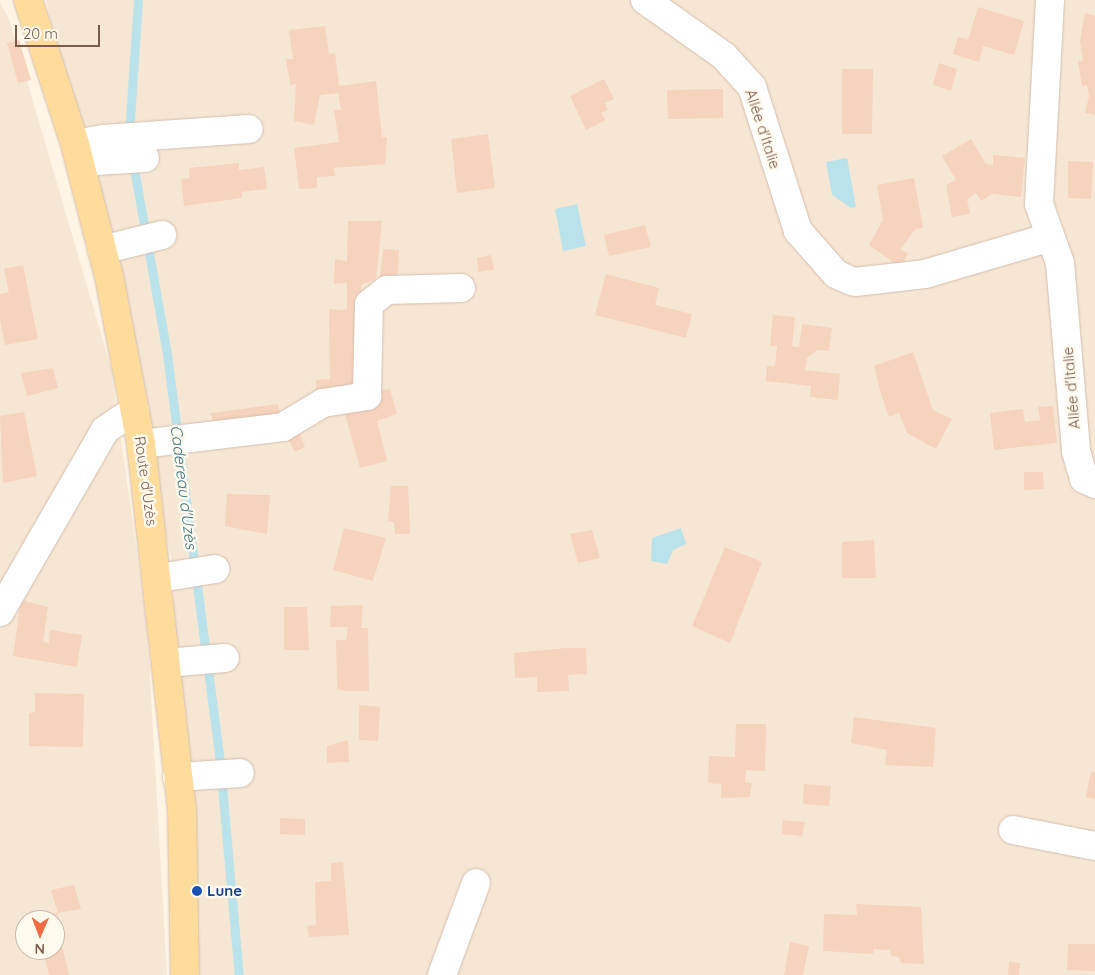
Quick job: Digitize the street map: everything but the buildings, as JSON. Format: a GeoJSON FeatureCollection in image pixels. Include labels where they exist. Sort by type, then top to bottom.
{"type":"FeatureCollection","features":[{"type":"Feature","properties":{"kind":"main road","name":"Route d'Uzès"},"geometry":{"type":"LineString","coordinates":[[28,0],[77,153],[113,247],[135,410],[150,443],[178,662],[190,776],[182,809],[185,975]]}},
{"type":"Feature","properties":{"kind":"street","name":"Allée d'Italie"},"geometry":{"type":"LineString","coordinates":[[645,0],[724,56],[752,87],[798,231],[836,274],[864,284],[926,274],[1051,237]]}},
{"type":"Feature","properties":{"kind":"street","name":"Allée d'Italie"},"geometry":{"type":"LineString","coordinates":[[1050,0],[1039,204],[1060,263],[1076,451],[1089,482]]}},
{"type":"Feature","properties":{"kind":"street"},"geometry":{"type":"LineString","coordinates":[[77,153],[111,149],[148,148],[248,130]]}},
{"type":"Feature","properties":{"kind":"street"},"geometry":{"type":"LineString","coordinates":[[113,247],[162,235]]}},
{"type":"Feature","properties":{"kind":"street"},"geometry":{"type":"LineString","coordinates":[[150,443],[197,439],[283,427],[323,403],[367,396],[369,304],[387,290],[461,288]]}},
{"type":"Feature","properties":{"kind":"street"},"geometry":{"type":"LineString","coordinates":[[0,612],[105,430],[135,410]]}},
{"type":"Feature","properties":{"kind":"street"},"geometry":{"type":"LineString","coordinates":[[167,576],[215,569]]}},
{"type":"Feature","properties":{"kind":"street"},"geometry":{"type":"LineString","coordinates":[[178,662],[225,658]]}},
{"type":"Feature","properties":{"kind":"street"},"geometry":{"type":"LineString","coordinates":[[190,776],[240,773]]}},
{"type":"Feature","properties":{"kind":"street"},"geometry":{"type":"LineString","coordinates":[[1013,830],[1095,846]]}},
{"type":"Feature","properties":{"kind":"street"},"geometry":{"type":"LineString","coordinates":[[442,975],[476,883]]}},
{"type":"Feature","properties":{"kind":"shaded area"},"geometry":{"type":"Polygon","coordinates":[[[46,0],[1095,0],[1095,975],[197,975],[171,556],[46,0]]]}},
{"type":"Feature","properties":{"kind":"shaded area"},"geometry":{"type":"Polygon","coordinates":[[[0,2],[9,19],[111,368],[147,624],[167,975],[0,975],[0,2]]]}},
{"type":"Feature","properties":{"kind":"water"},"geometry":{"type":"Polygon","coordinates":[[[847,158],[856,207],[851,208],[832,195],[826,162],[847,158]]]}},
{"type":"Feature","properties":{"kind":"water"},"geometry":{"type":"Polygon","coordinates":[[[577,204],[586,246],[563,251],[555,209],[577,204]]]}},
{"type":"Feature","properties":{"kind":"water"},"geometry":{"type":"Polygon","coordinates":[[[681,528],[686,544],[673,550],[667,564],[651,561],[652,538],[681,528]]]}},
{"type":"Feature","properties":{"kind":"waterway","name":"Cadereau d'Uzès"},"geometry":{"type":"LineString","coordinates":[[129,135],[138,0]]}},
{"type":"Feature","properties":{"kind":"waterway","name":"Cadereau d'Uzès"},"geometry":{"type":"LineString","coordinates":[[133,163],[167,354],[219,753],[239,975]]}},
{"type":"Feature","properties":{"kind":"place","name":"Lune"},"geometry":{"type":"Point","coordinates":[197,891]}}]}
